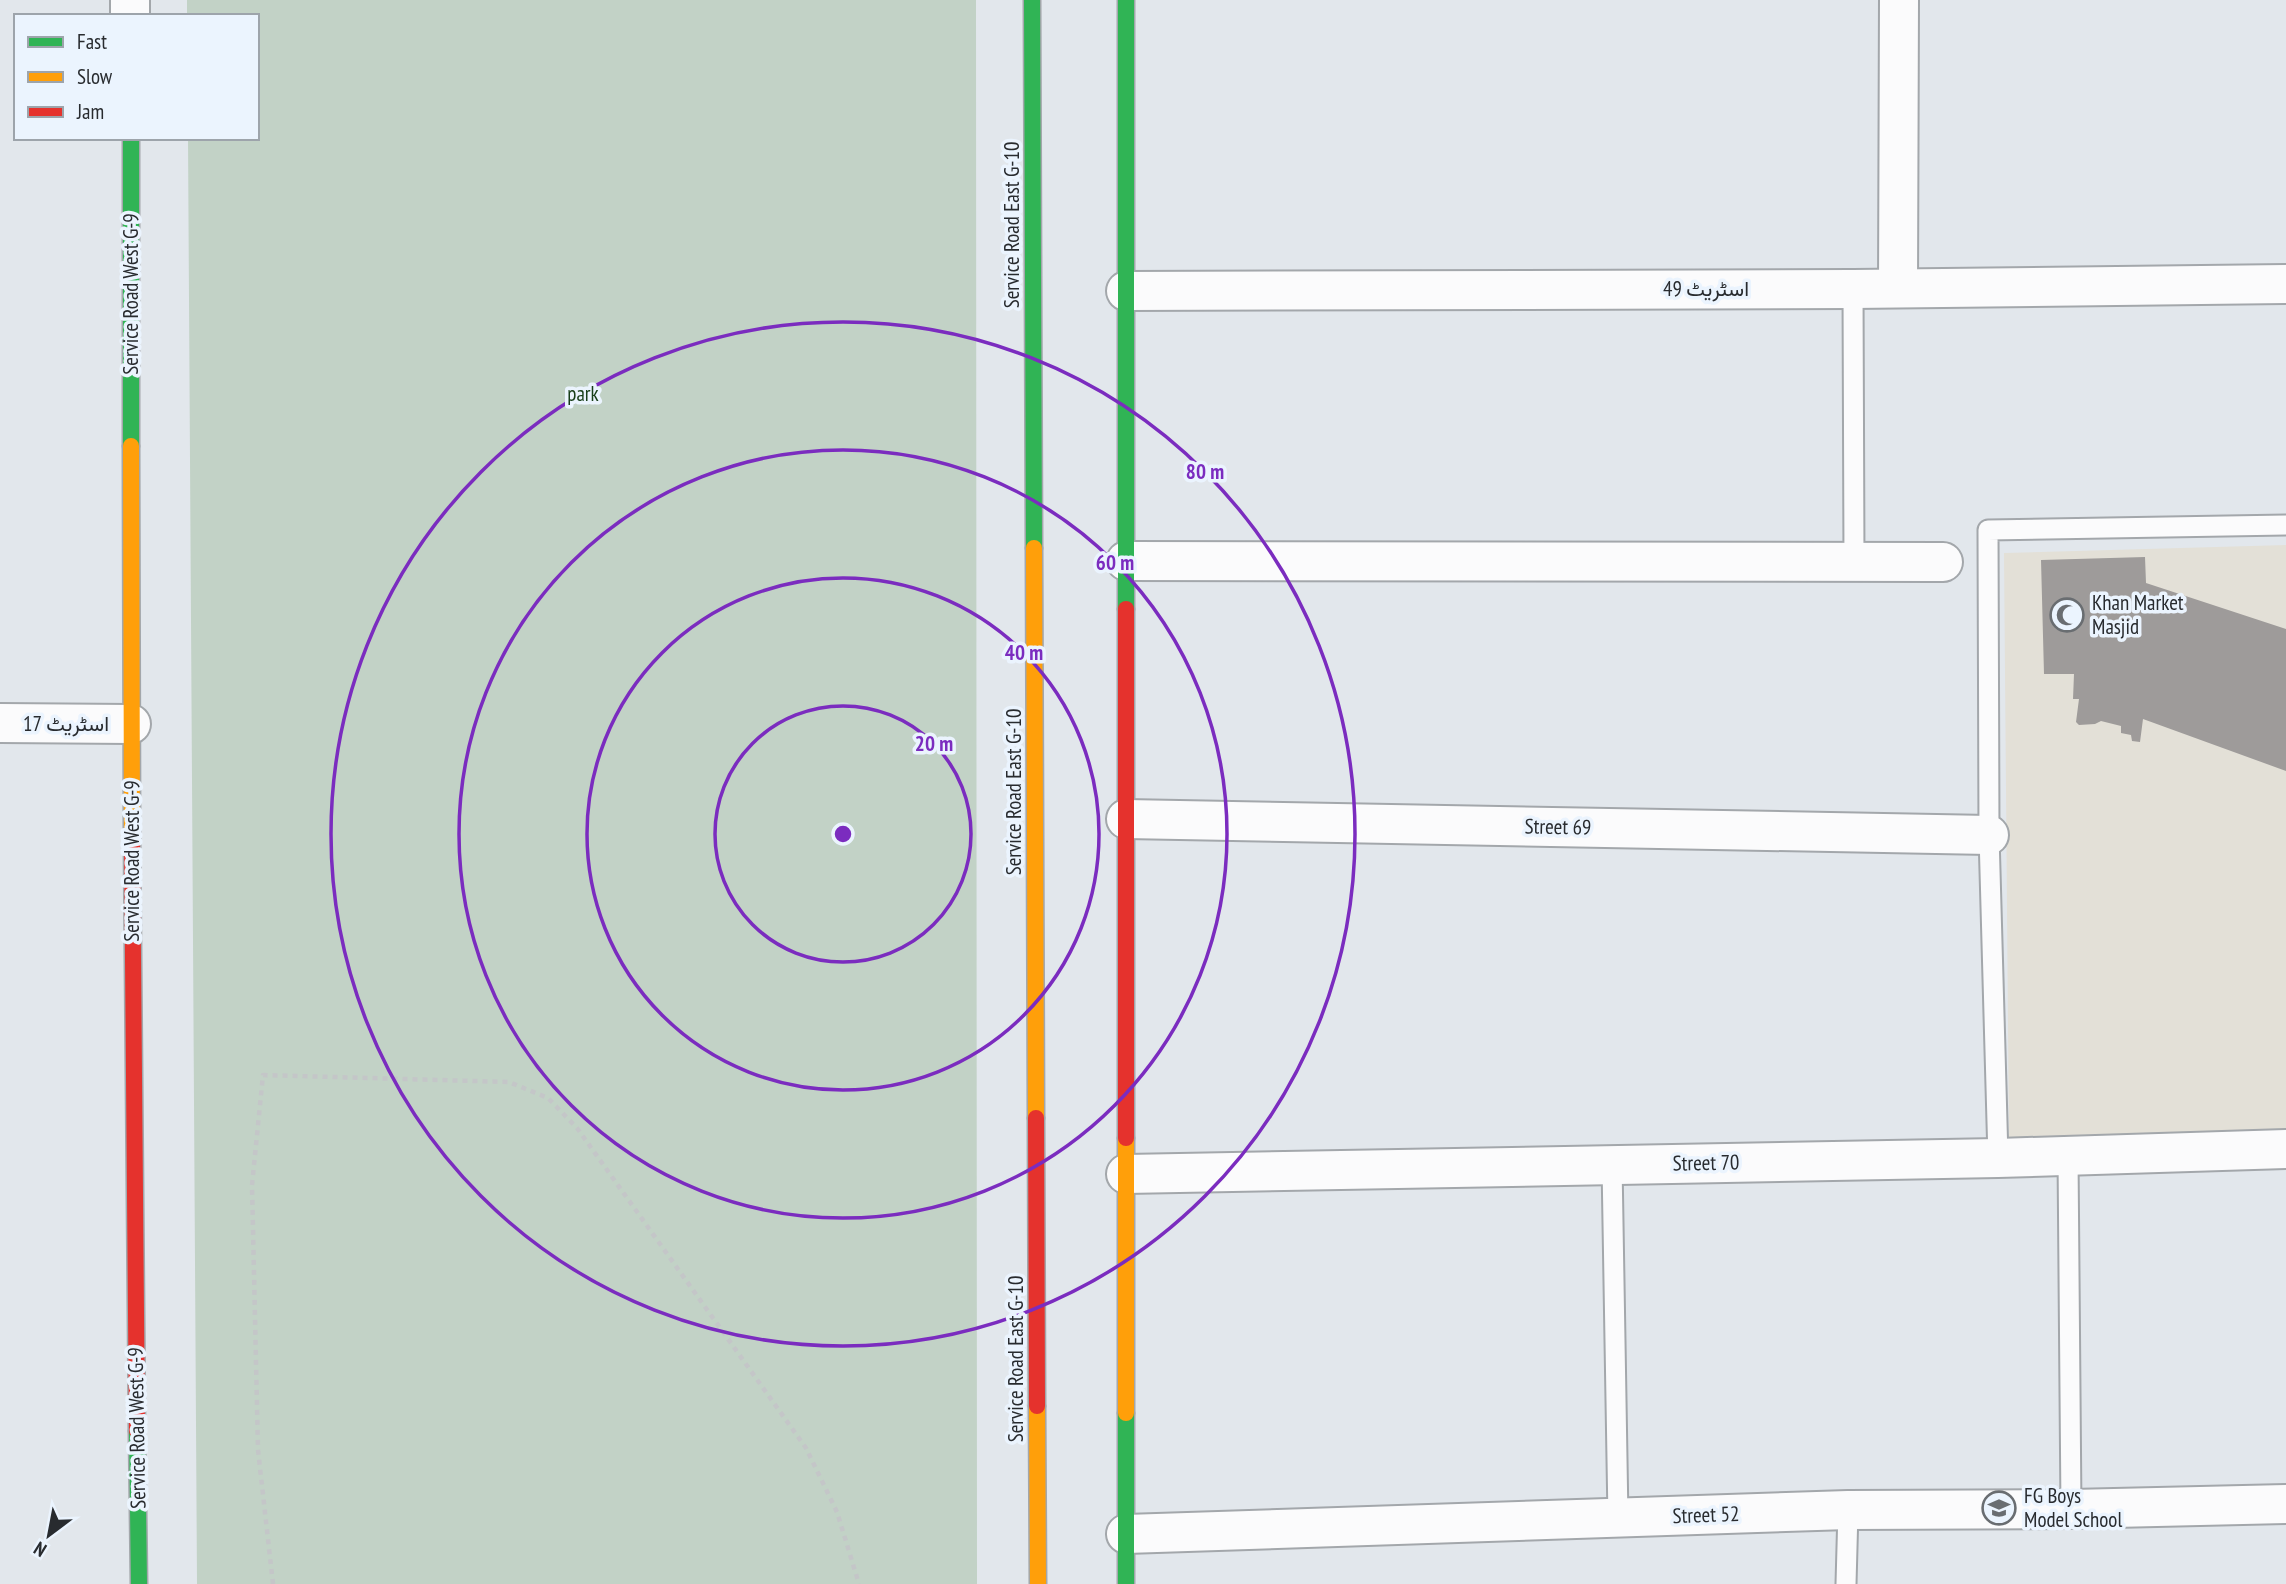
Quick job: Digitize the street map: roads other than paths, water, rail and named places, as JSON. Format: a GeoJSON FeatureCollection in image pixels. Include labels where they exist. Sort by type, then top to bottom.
{"type":"FeatureCollection","features":[{"type":"Feature","properties":{"kind":"main road","name":"Service Road East G-10"},"geometry":{"type":"LineString","coordinates":[[1032,0],[1038,1584]]}},
{"type":"Feature","properties":{"kind":"main road"},"geometry":{"type":"LineString","coordinates":[[1126,0],[1126,1584]]}},
{"type":"Feature","properties":{"kind":"main road","name":"Service Road West G-9"},"geometry":{"type":"LineString","coordinates":[[131,140],[131,724],[139,1584]]}},
{"type":"Feature","properties":{"kind":"street"},"geometry":{"type":"LineString","coordinates":[[1898,288],[1899,0]]}},
{"type":"Feature","properties":{"kind":"street","name":"اسٹریٹ 49"},"geometry":{"type":"LineString","coordinates":[[1126,291],[1853,289],[2286,284]]}},
{"type":"Feature","properties":{"kind":"street"},"geometry":{"type":"LineString","coordinates":[[1126,561],[1943,562]]}},
{"type":"Feature","properties":{"kind":"street","name":"اسٹریٹ 17"},"geometry":{"type":"LineString","coordinates":[[0,723],[131,724]]}},
{"type":"Feature","properties":{"kind":"street","name":"Street 69"},"geometry":{"type":"LineString","coordinates":[[1126,818],[1989,835]]}},
{"type":"Feature","properties":{"kind":"street","name":"Street 70"},"geometry":{"type":"LineString","coordinates":[[1126,1174],[1998,1158],[2286,1149]]}},
{"type":"Feature","properties":{"kind":"street","name":"Street 52"},"geometry":{"type":"LineString","coordinates":[[1126,1534],[1848,1510],[2286,1504]]}},
{"type":"Feature","properties":{"kind":"lane"},"geometry":{"type":"LineString","coordinates":[[1853,289],[1854,562]]}},
{"type":"Feature","properties":{"kind":"lane"},"geometry":{"type":"LineString","coordinates":[[1998,1158],[1989,835],[1989,530],[2286,525]]}},
{"type":"Feature","properties":{"kind":"lane"},"geometry":{"type":"LineString","coordinates":[[2068,1156],[2071,1509]]}},
{"type":"Feature","properties":{"kind":"lane"},"geometry":{"type":"LineString","coordinates":[[1612,1164],[1618,1518]]}},
{"type":"Feature","properties":{"kind":"lane"},"geometry":{"type":"LineString","coordinates":[[1846,1584],[1848,1510]]}},
{"type":"Feature","properties":{"kind":"place","name":"Khan Market Masjid"},"geometry":{"type":"Point","coordinates":[2067,615]}},
{"type":"Feature","properties":{"kind":"place","name":"FG Boys Model School"},"geometry":{"type":"Point","coordinates":[1999,1508]}},
{"type":"Feature","properties":{"kind":"park label","name":"park"},"geometry":{"type":"Point","coordinates":[583,394]}}]}
